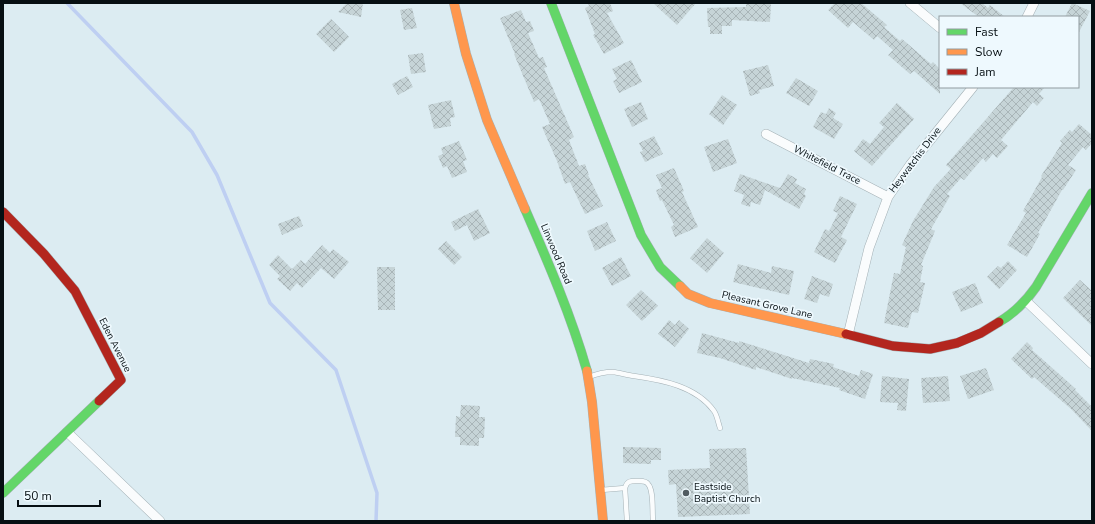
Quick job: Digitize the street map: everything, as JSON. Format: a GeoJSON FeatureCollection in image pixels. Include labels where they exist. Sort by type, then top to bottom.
{"type":"FeatureCollection","features":[{"type":"Feature","properties":{"kind":"street","name":"Linwood Road"},"geometry":{"type":"LineString","coordinates":[[454,3],[466,54],[487,120],[555,279],[577,337],[588,377],[592,402],[603,521]]}},
{"type":"Feature","properties":{"kind":"street","name":"Pleasant Grove Lane"},"geometry":{"type":"LineString","coordinates":[[551,3],[641,235],[660,267],[666,274],[688,294],[710,303],[848,334],[893,346],[930,349],[957,343],[981,333],[1008,317],[1026,301],[1036,287],[1092,193]]}},
{"type":"Feature","properties":{"kind":"street"},"geometry":{"type":"LineString","coordinates":[[910,3],[939,27]]}},
{"type":"Feature","properties":{"kind":"street"},"geometry":{"type":"LineString","coordinates":[[1028,16],[1034,3]]}},
{"type":"Feature","properties":{"kind":"street","name":"Heywatchis Drive"},"geometry":{"type":"LineString","coordinates":[[848,334],[869,248],[888,197],[910,165],[972,88]]}},
{"type":"Feature","properties":{"kind":"street","name":"Whitefield Trace"},"geometry":{"type":"LineString","coordinates":[[766,134],[888,197]]}},
{"type":"Feature","properties":{"kind":"street","name":"Eden Avenue"},"geometry":{"type":"LineString","coordinates":[[3,212],[44,254],[74,291],[121,380],[3,493]]}},
{"type":"Feature","properties":{"kind":"street"},"geometry":{"type":"LineString","coordinates":[[1026,301],[1092,364]]}},
{"type":"Feature","properties":{"kind":"street"},"geometry":{"type":"LineString","coordinates":[[67,432],[160,521]]}},
{"type":"Feature","properties":{"kind":"lane"},"geometry":{"type":"LineString","coordinates":[[588,377],[613,372],[645,377],[678,385],[693,393],[710,406],[715,412],[720,428]]}},
{"type":"Feature","properties":{"kind":"lane"},"geometry":{"type":"LineString","coordinates":[[627,521],[625,488],[630,481],[645,481],[648,483],[651,490],[653,521]]}},
{"type":"Feature","properties":{"kind":"lane"},"geometry":{"type":"LineString","coordinates":[[601,490],[625,488]]}},
{"type":"Feature","properties":{"kind":"building"},"geometry":{"type":"Polygon","coordinates":[[[347,3],[363,3],[361,17],[338,12],[347,3]]]}},
{"type":"Feature","properties":{"kind":"building"},"geometry":{"type":"Polygon","coordinates":[[[588,3],[610,3],[613,11],[607,13],[624,43],[604,54],[593,35],[595,34],[585,8],[589,6],[588,3]]]}},
{"type":"Feature","properties":{"kind":"building"},"geometry":{"type":"Polygon","coordinates":[[[653,3],[696,3],[677,25],[653,3]]]}},
{"type":"Feature","properties":{"kind":"building"},"geometry":{"type":"Polygon","coordinates":[[[746,3],[771,3],[770,22],[732,20],[732,26],[722,26],[722,34],[710,34],[707,8],[746,7],[746,3]]]}},
{"type":"Feature","properties":{"kind":"building"},"geometry":{"type":"Polygon","coordinates":[[[835,3],[861,3],[887,25],[884,27],[900,41],[902,39],[931,64],[933,62],[939,68],[940,94],[914,71],[910,74],[888,55],[893,50],[877,36],[874,40],[853,22],[848,28],[828,10],[835,3]]]}},
{"type":"Feature","properties":{"kind":"building"},"geometry":{"type":"Polygon","coordinates":[[[960,3],[982,3],[988,8],[990,5],[1004,16],[978,16],[960,3]]]}},
{"type":"Feature","properties":{"kind":"building"},"geometry":{"type":"Polygon","coordinates":[[[1072,3],[1090,11],[1079,32],[1079,16],[1066,16],[1072,3]]]}},
{"type":"Feature","properties":{"kind":"building"},"geometry":{"type":"Polygon","coordinates":[[[412,8],[417,28],[404,30],[400,10],[412,8]]]}},
{"type":"Feature","properties":{"kind":"building"},"geometry":{"type":"Polygon","coordinates":[[[521,10],[526,22],[530,21],[534,31],[528,33],[539,58],[543,57],[547,67],[544,68],[574,137],[569,140],[579,166],[585,164],[588,175],[603,206],[585,214],[570,182],[565,184],[542,127],[550,124],[539,99],[534,102],[500,18],[521,10]]]}},
{"type":"Feature","properties":{"kind":"building"},"geometry":{"type":"Polygon","coordinates":[[[331,19],[349,37],[334,52],[316,34],[331,19]]]}},
{"type":"Feature","properties":{"kind":"building"},"geometry":{"type":"Polygon","coordinates":[[[423,53],[426,72],[411,74],[408,55],[423,53]]]}},
{"type":"Feature","properties":{"kind":"building"},"geometry":{"type":"Polygon","coordinates":[[[631,60],[642,82],[619,93],[613,81],[617,79],[612,69],[631,60]]]}},
{"type":"Feature","properties":{"kind":"building"},"geometry":{"type":"Polygon","coordinates":[[[768,65],[774,86],[759,90],[760,93],[750,96],[743,71],[768,65]]]}},
{"type":"Feature","properties":{"kind":"building"},"geometry":{"type":"Polygon","coordinates":[[[407,76],[413,87],[398,95],[392,84],[407,76]]]}},
{"type":"Feature","properties":{"kind":"building"},"geometry":{"type":"Polygon","coordinates":[[[796,78],[818,91],[809,106],[786,93],[796,78]]]}},
{"type":"Feature","properties":{"kind":"building"},"geometry":{"type":"Polygon","coordinates":[[[1013,88],[1044,88],[1039,94],[1044,98],[1037,106],[1033,102],[1001,140],[1008,146],[997,158],[993,154],[986,162],[983,158],[964,180],[961,178],[947,194],[950,196],[931,229],[935,231],[921,265],[923,266],[920,282],[925,283],[918,313],[912,312],[908,328],[884,323],[894,273],[900,274],[906,247],[902,245],[913,221],[934,187],[951,169],[946,165],[1013,88]]]}},
{"type":"Feature","properties":{"kind":"building"},"geometry":{"type":"Polygon","coordinates":[[[722,95],[737,105],[723,125],[709,114],[722,95]]]}},
{"type":"Feature","properties":{"kind":"building"},"geometry":{"type":"Polygon","coordinates":[[[451,100],[455,117],[450,118],[451,126],[434,129],[428,105],[451,100]]]}},
{"type":"Feature","properties":{"kind":"building"},"geometry":{"type":"Polygon","coordinates":[[[641,102],[648,119],[632,127],[624,109],[641,102]]]}},
{"type":"Feature","properties":{"kind":"building"},"geometry":{"type":"Polygon","coordinates":[[[897,103],[914,119],[872,166],[854,151],[863,139],[870,144],[884,127],[879,123],[897,103]]]}},
{"type":"Feature","properties":{"kind":"building"},"geometry":{"type":"Polygon","coordinates":[[[829,108],[836,113],[833,118],[843,124],[834,139],[813,127],[821,112],[826,114],[829,108]]]}},
{"type":"Feature","properties":{"kind":"building"},"geometry":{"type":"Polygon","coordinates":[[[1079,124],[1092,135],[1092,143],[1086,150],[1083,147],[1068,165],[1076,170],[1062,190],[1038,233],[1040,234],[1027,257],[1007,245],[1026,213],[1023,211],[1042,177],[1041,176],[1062,143],[1060,141],[1070,130],[1072,132],[1079,124]]]}},
{"type":"Feature","properties":{"kind":"building"},"geometry":{"type":"Polygon","coordinates":[[[654,136],[663,154],[645,162],[640,152],[643,151],[639,143],[654,136]]]}},
{"type":"Feature","properties":{"kind":"building"},"geometry":{"type":"Polygon","coordinates":[[[728,139],[737,163],[713,172],[704,147],[728,139]]]}},
{"type":"Feature","properties":{"kind":"building"},"geometry":{"type":"Polygon","coordinates":[[[459,141],[467,160],[463,161],[467,172],[452,178],[447,166],[443,168],[438,156],[443,154],[441,148],[459,141]]]}},
{"type":"Feature","properties":{"kind":"building"},"geometry":{"type":"Polygon","coordinates":[[[674,168],[684,191],[682,192],[698,227],[675,237],[671,227],[674,225],[662,200],[660,201],[656,190],[662,188],[656,175],[674,168]]]}},
{"type":"Feature","properties":{"kind":"building"},"geometry":{"type":"Polygon","coordinates":[[[740,174],[780,188],[788,174],[797,179],[795,183],[806,189],[804,194],[806,196],[799,209],[765,190],[760,205],[751,202],[750,207],[741,204],[744,195],[734,191],[740,174]]]}},
{"type":"Feature","properties":{"kind":"building"},"geometry":{"type":"Polygon","coordinates":[[[840,196],[857,204],[841,237],[847,240],[835,263],[814,252],[825,229],[829,231],[838,213],[833,211],[840,196]]]}},
{"type":"Feature","properties":{"kind":"building"},"geometry":{"type":"Polygon","coordinates":[[[478,209],[490,233],[474,241],[467,225],[455,231],[451,222],[478,209]]]}},
{"type":"Feature","properties":{"kind":"building"},"geometry":{"type":"Polygon","coordinates":[[[299,216],[303,226],[282,235],[278,224],[299,216]]]}},
{"type":"Feature","properties":{"kind":"building"},"geometry":{"type":"Polygon","coordinates":[[[607,222],[616,241],[595,251],[587,231],[607,222]]]}},
{"type":"Feature","properties":{"kind":"building"},"geometry":{"type":"Polygon","coordinates":[[[707,238],[724,253],[707,273],[690,258],[707,238]]]}},
{"type":"Feature","properties":{"kind":"building"},"geometry":{"type":"Polygon","coordinates":[[[446,241],[462,257],[454,265],[438,249],[446,241]]]}},
{"type":"Feature","properties":{"kind":"building"},"geometry":{"type":"Polygon","coordinates":[[[322,245],[330,253],[333,249],[349,262],[334,279],[321,268],[302,288],[297,283],[290,291],[277,279],[280,276],[269,265],[278,255],[292,269],[301,260],[305,264],[322,245]]]}},
{"type":"Feature","properties":{"kind":"building"},"geometry":{"type":"Polygon","coordinates":[[[621,257],[631,276],[612,286],[602,268],[621,257]]]}},
{"type":"Feature","properties":{"kind":"building"},"geometry":{"type":"Polygon","coordinates":[[[1008,261],[1017,270],[999,289],[987,277],[998,266],[1001,268],[1008,261]]]}},
{"type":"Feature","properties":{"kind":"building"},"geometry":{"type":"Polygon","coordinates":[[[738,264],[771,273],[772,266],[794,271],[789,295],[733,282],[738,264]]]}},
{"type":"Feature","properties":{"kind":"building"},"geometry":{"type":"Polygon","coordinates":[[[377,267],[395,267],[395,310],[378,310],[377,267]]]}},
{"type":"Feature","properties":{"kind":"building"},"geometry":{"type":"Polygon","coordinates":[[[812,276],[833,284],[829,297],[820,294],[817,303],[804,299],[812,276]]]}},
{"type":"Feature","properties":{"kind":"building"},"geometry":{"type":"Polygon","coordinates":[[[1080,280],[1092,291],[1092,326],[1063,298],[1080,280]]]}},
{"type":"Feature","properties":{"kind":"building"},"geometry":{"type":"Polygon","coordinates":[[[975,283],[983,303],[961,312],[952,292],[975,283]]]}},
{"type":"Feature","properties":{"kind":"building"},"geometry":{"type":"Polygon","coordinates":[[[641,290],[658,306],[642,321],[626,305],[641,290]]]}},
{"type":"Feature","properties":{"kind":"building"},"geometry":{"type":"Polygon","coordinates":[[[669,320],[675,325],[679,320],[689,329],[675,347],[658,334],[669,320]]]}},
{"type":"Feature","properties":{"kind":"building"},"geometry":{"type":"Polygon","coordinates":[[[702,333],[739,343],[739,341],[809,363],[810,359],[834,364],[833,367],[859,376],[861,370],[873,374],[865,399],[839,390],[840,388],[792,379],[756,367],[756,370],[720,358],[697,353],[702,333]]]}},
{"type":"Feature","properties":{"kind":"building"},"geometry":{"type":"Polygon","coordinates":[[[1027,342],[1033,348],[1032,350],[1076,389],[1075,390],[1092,407],[1092,431],[1071,409],[1034,377],[1032,379],[1011,359],[1027,342]]]}},
{"type":"Feature","properties":{"kind":"building"},"geometry":{"type":"Polygon","coordinates":[[[986,368],[994,390],[968,399],[960,376],[986,368]]]}},
{"type":"Feature","properties":{"kind":"building"},"geometry":{"type":"Polygon","coordinates":[[[882,376],[909,379],[906,411],[897,410],[898,403],[880,402],[882,376]]]}},
{"type":"Feature","properties":{"kind":"building"},"geometry":{"type":"Polygon","coordinates":[[[948,376],[950,401],[923,403],[921,378],[948,376]]]}},
{"type":"Feature","properties":{"kind":"building"},"geometry":{"type":"Polygon","coordinates":[[[461,405],[480,406],[479,417],[485,417],[484,438],[479,438],[479,446],[460,445],[460,437],[455,437],[456,416],[460,417],[461,405]]]}},
{"type":"Feature","properties":{"kind":"building"},"geometry":{"type":"Polygon","coordinates":[[[623,447],[661,448],[661,460],[651,460],[651,464],[623,463],[623,447]]]}},
{"type":"Feature","properties":{"kind":"building"},"geometry":{"type":"Polygon","coordinates":[[[746,448],[750,514],[678,517],[676,484],[669,485],[668,470],[710,468],[709,449],[746,448]]]}},
{"type":"Feature","properties":{"kind":"waterway"},"geometry":{"type":"LineString","coordinates":[[67,3],[192,132],[217,175],[270,303],[336,370],[377,493],[376,521]]}},
{"type":"Feature","properties":{"kind":"traffic: fast"},"geometry":{"type":"LineString","coordinates":[[551,3],[641,235],[660,267],[680,286]]}},
{"type":"Feature","properties":{"kind":"traffic: fast"},"geometry":{"type":"LineString","coordinates":[[999,322],[1020,306],[1036,287],[1092,193]]}},
{"type":"Feature","properties":{"kind":"traffic: fast"},"geometry":{"type":"LineString","coordinates":[[525,209],[551,269],[581,350],[587,371]]}},
{"type":"Feature","properties":{"kind":"traffic: fast"},"geometry":{"type":"LineString","coordinates":[[3,493],[99,401]]}},
{"type":"Feature","properties":{"kind":"traffic: slow"},"geometry":{"type":"LineString","coordinates":[[454,3],[466,54],[487,120],[525,209]]}},
{"type":"Feature","properties":{"kind":"traffic: slow"},"geometry":{"type":"LineString","coordinates":[[680,286],[688,294],[710,303],[846,334]]}},
{"type":"Feature","properties":{"kind":"traffic: slow"},"geometry":{"type":"LineString","coordinates":[[587,371],[592,402],[603,521]]}},
{"type":"Feature","properties":{"kind":"traffic: jam"},"geometry":{"type":"LineString","coordinates":[[3,212],[44,254],[75,291],[121,380],[99,401]]}},
{"type":"Feature","properties":{"kind":"traffic: jam"},"geometry":{"type":"LineString","coordinates":[[846,334],[893,346],[930,349],[957,343],[981,333],[999,322]]}},
{"type":"Feature","properties":{"kind":"place","name":"Eastside Baptist Church"},"geometry":{"type":"Point","coordinates":[686,493]}}]}
